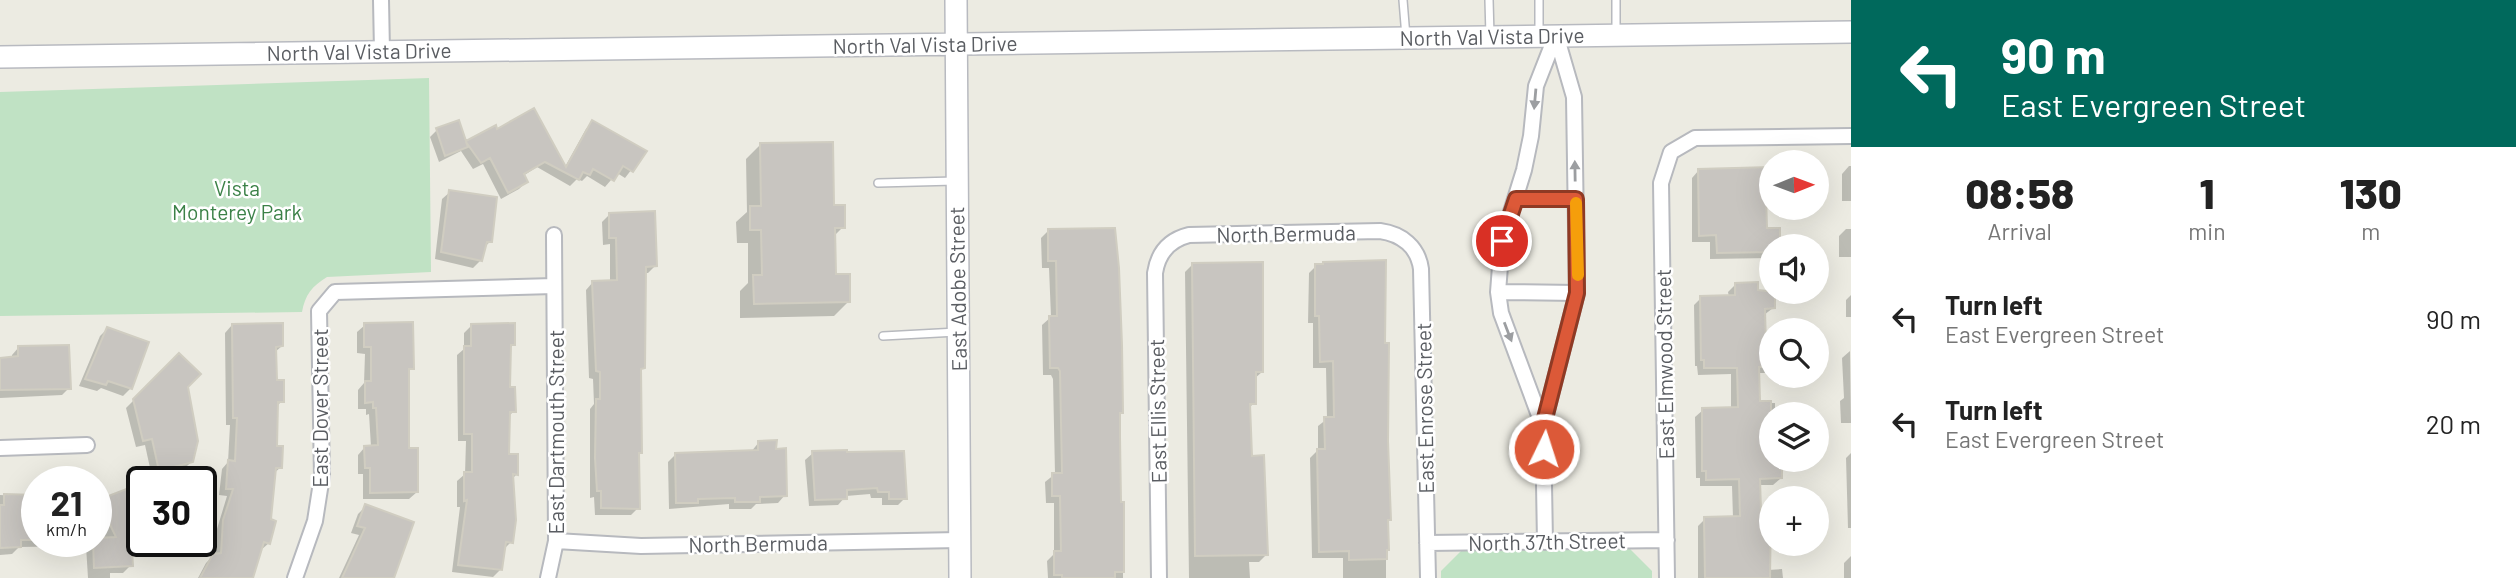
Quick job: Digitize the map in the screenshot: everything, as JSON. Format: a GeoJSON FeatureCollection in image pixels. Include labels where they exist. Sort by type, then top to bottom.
{"type":"FeatureCollection","features":[{"type":"Feature","properties":{"kind":"main road","name":"East Adobe Street"},"geometry":{"type":"LineString","coordinates":[[956,0],[960,578]]}},
{"type":"Feature","properties":{"kind":"main road","name":"North Val Vista Drive"},"geometry":{"type":"LineString","coordinates":[[0,57],[1851,32]]}},
{"type":"Feature","properties":{"kind":"street"},"geometry":{"type":"LineString","coordinates":[[381,0],[382,51]]}},
{"type":"Feature","properties":{"kind":"street"},"geometry":{"type":"LineString","coordinates":[[1545,542],[1543,426],[1577,293],[1574,97],[1548,35]]}},
{"type":"Feature","properties":{"kind":"street"},"geometry":{"type":"LineString","coordinates":[[1543,426],[1501,313],[1498,292],[1502,241],[1516,199],[1531,136],[1536,86],[1548,35]]}},
{"type":"Feature","properties":{"kind":"street","name":"East Elmwood Street"},"geometry":{"type":"LineString","coordinates":[[1667,578],[1661,183],[1671,152],[1695,138],[1851,136]]}},
{"type":"Feature","properties":{"kind":"street"},"geometry":{"type":"LineString","coordinates":[[1516,199],[1576,199]]}},
{"type":"Feature","properties":{"kind":"street","name":"North Bermuda"},"geometry":{"type":"LineString","coordinates":[[1165,248],[1173,241],[1189,235],[1380,231],[1395,234],[1409,243]]}},
{"type":"Feature","properties":{"kind":"street","name":"East Dartmouth Street"},"geometry":{"type":"LineString","coordinates":[[548,578],[556,541],[554,235]]}},
{"type":"Feature","properties":{"kind":"street","name":"East Enrose Street"},"geometry":{"type":"LineString","coordinates":[[1409,243],[1420,260],[1421,269],[1428,578]]}},
{"type":"Feature","properties":{"kind":"street","name":"East Ellis Street"},"geometry":{"type":"LineString","coordinates":[[1159,578],[1155,273],[1156,263],[1165,248]]}},
{"type":"Feature","properties":{"kind":"street","name":"East Dover Street"},"geometry":{"type":"LineString","coordinates":[[295,578],[315,521],[322,476],[319,311],[335,292],[554,286]]}},
{"type":"Feature","properties":{"kind":"street"},"geometry":{"type":"LineString","coordinates":[[1498,292],[1577,293]]}},
{"type":"Feature","properties":{"kind":"street"},"geometry":{"type":"LineString","coordinates":[[0,448],[87,445]]}},
{"type":"Feature","properties":{"kind":"street","name":"North Bermuda"},"geometry":{"type":"LineString","coordinates":[[556,541],[641,546],[959,540]]}},
{"type":"Feature","properties":{"kind":"street","name":"North 37th Street"},"geometry":{"type":"LineString","coordinates":[[1427,542],[1667,540]]}},
{"type":"Feature","properties":{"kind":"lane"},"geometry":{"type":"LineString","coordinates":[[1404,0],[1406,38]]}},
{"type":"Feature","properties":{"kind":"lane"},"geometry":{"type":"LineString","coordinates":[[1489,0],[1490,36]]}},
{"type":"Feature","properties":{"kind":"lane"},"geometry":{"type":"LineString","coordinates":[[1539,0],[1548,35]]}},
{"type":"Feature","properties":{"kind":"lane"},"geometry":{"type":"LineString","coordinates":[[1616,0],[1616,35]]}},
{"type":"Feature","properties":{"kind":"lane"},"geometry":{"type":"LineString","coordinates":[[878,183],[956,181]]}},
{"type":"Feature","properties":{"kind":"lane"},"geometry":{"type":"LineString","coordinates":[[883,336],[958,332]]}},
{"type":"Feature","properties":{"kind":"green space","name":"Vista Monterey Park"},"geometry":{"type":"Polygon","coordinates":[[[429,78],[431,272],[327,277],[310,292],[302,312],[0,316],[0,92],[429,78]]]}},
{"type":"Feature","properties":{"kind":"green space"},"geometry":{"type":"Polygon","coordinates":[[[1628,547],[1652,571],[1652,578],[1441,578],[1441,571],[1461,551],[1628,547]]]}},
{"type":"Feature","properties":{"kind":"building"},"geometry":{"type":"Polygon","coordinates":[[[534,108],[566,167],[592,120],[647,151],[633,172],[623,166],[614,181],[593,169],[590,175],[583,172],[579,180],[545,162],[524,174],[528,182],[508,193],[490,158],[481,163],[466,142],[468,147],[445,156],[436,128],[459,120],[466,141],[496,125],[497,129],[534,108]]]}},
{"type":"Feature","properties":{"kind":"building"},"geometry":{"type":"Polygon","coordinates":[[[833,142],[834,205],[845,205],[845,228],[835,228],[836,274],[850,274],[850,302],[754,304],[753,275],[762,275],[761,230],[750,230],[750,206],[761,206],[760,143],[833,142]]]}},
{"type":"Feature","properties":{"kind":"building"},"geometry":{"type":"Polygon","coordinates":[[[1759,167],[1759,220],[1767,220],[1767,228],[1780,228],[1780,234],[1759,234],[1759,252],[1717,253],[1716,235],[1699,236],[1698,169],[1759,167]]]}},
{"type":"Feature","properties":{"kind":"building"},"geometry":{"type":"Polygon","coordinates":[[[449,190],[497,197],[492,242],[487,242],[482,261],[441,252],[449,190]]]}},
{"type":"Feature","properties":{"kind":"building"},"geometry":{"type":"Polygon","coordinates":[[[655,211],[657,266],[646,267],[645,368],[641,369],[640,509],[601,508],[595,458],[596,399],[600,399],[600,372],[596,371],[592,281],[617,280],[616,238],[609,238],[609,213],[655,211]]]}},
{"type":"Feature","properties":{"kind":"building"},"geometry":{"type":"Polygon","coordinates":[[[1115,228],[1122,345],[1123,413],[1120,413],[1120,437],[1124,572],[1115,572],[1115,578],[1062,578],[1062,575],[1054,575],[1054,551],[1061,551],[1060,496],[1052,496],[1052,473],[1062,473],[1060,371],[1058,368],[1050,368],[1049,316],[1057,316],[1056,261],[1048,261],[1048,229],[1115,228]]]}},
{"type":"Feature","properties":{"kind":"building"},"geometry":{"type":"Polygon","coordinates":[[[1386,260],[1385,343],[1389,343],[1388,441],[1391,520],[1388,520],[1389,550],[1387,559],[1349,560],[1349,551],[1319,552],[1317,449],[1325,449],[1324,417],[1334,417],[1333,361],[1320,362],[1319,316],[1315,316],[1315,264],[1386,260]]]}},
{"type":"Feature","properties":{"kind":"building"},"geometry":{"type":"Polygon","coordinates":[[[1263,262],[1263,372],[1256,372],[1256,404],[1250,404],[1252,456],[1264,455],[1268,555],[1195,556],[1192,263],[1263,262]]]}},
{"type":"Feature","properties":{"kind":"building"},"geometry":{"type":"Polygon","coordinates":[[[1758,282],[1759,304],[1775,304],[1775,308],[1765,309],[1765,318],[1759,318],[1760,401],[1771,402],[1759,402],[1759,472],[1782,472],[1782,478],[1760,479],[1759,486],[1759,556],[1770,556],[1770,578],[1705,578],[1704,517],[1740,516],[1739,479],[1706,480],[1706,471],[1702,471],[1702,408],[1738,407],[1737,368],[1704,368],[1704,360],[1701,360],[1700,296],[1735,295],[1735,283],[1758,282]]]}},
{"type":"Feature","properties":{"kind":"building"},"geometry":{"type":"Polygon","coordinates":[[[413,322],[414,369],[409,369],[409,448],[418,448],[418,492],[370,493],[370,468],[365,468],[364,446],[378,445],[376,408],[373,408],[373,402],[365,403],[365,381],[371,381],[371,347],[364,347],[364,323],[413,322]]]}},
{"type":"Feature","properties":{"kind":"building"},"geometry":{"type":"Polygon","coordinates":[[[283,323],[283,346],[276,347],[277,380],[284,380],[284,402],[278,402],[277,446],[283,446],[282,468],[276,468],[271,519],[276,521],[270,544],[264,542],[253,578],[200,578],[211,557],[217,557],[217,554],[221,553],[223,520],[233,489],[226,489],[228,460],[235,461],[237,418],[233,418],[232,324],[283,323]]]}},
{"type":"Feature","properties":{"kind":"building"},"geometry":{"type":"Polygon","coordinates":[[[515,323],[515,345],[511,345],[510,387],[515,387],[516,412],[510,412],[509,454],[518,454],[518,475],[513,474],[516,520],[513,543],[506,542],[502,570],[458,565],[467,500],[464,501],[464,472],[472,472],[472,434],[464,434],[464,346],[471,346],[471,324],[515,323]]]}},
{"type":"Feature","properties":{"kind":"building"},"geometry":{"type":"Polygon","coordinates":[[[107,327],[149,342],[132,389],[108,381],[106,385],[85,379],[107,327]]]}},
{"type":"Feature","properties":{"kind":"building"},"geometry":{"type":"Polygon","coordinates":[[[69,345],[71,389],[0,390],[0,358],[18,356],[18,346],[69,345]]]}},
{"type":"Feature","properties":{"kind":"building"},"geometry":{"type":"Polygon","coordinates":[[[179,353],[201,374],[188,387],[198,441],[193,462],[178,466],[158,466],[152,439],[143,441],[133,399],[179,353]]]}},
{"type":"Feature","properties":{"kind":"building"},"geometry":{"type":"Polygon","coordinates":[[[777,440],[776,449],[786,448],[787,496],[760,497],[760,502],[735,502],[735,498],[698,499],[698,503],[676,503],[675,453],[758,450],[758,441],[777,440]]]}},
{"type":"Feature","properties":{"kind":"building"},"geometry":{"type":"Polygon","coordinates":[[[812,451],[904,451],[907,499],[889,499],[889,492],[878,492],[877,488],[847,490],[847,499],[815,500],[812,451]]]}},
{"type":"Feature","properties":{"kind":"building"},"geometry":{"type":"Polygon","coordinates":[[[126,489],[126,557],[132,557],[133,566],[94,568],[94,557],[112,557],[112,537],[116,537],[112,529],[112,495],[126,489]]]}},
{"type":"Feature","properties":{"kind":"building"},"geometry":{"type":"Polygon","coordinates":[[[4,494],[21,495],[21,547],[0,548],[0,505],[4,505],[4,494]]]}},
{"type":"Feature","properties":{"kind":"building"},"geometry":{"type":"Polygon","coordinates":[[[365,504],[414,522],[394,578],[342,578],[365,528],[357,526],[365,504]]]}},
{"type":"Feature","properties":{"kind":"slow traffic"},"geometry":{"type":"LineString","coordinates":[[1576,203],[1578,275]]}},
{"type":"Feature","properties":{"kind":"route"},"geometry":{"type":"LineString","coordinates":[[1502,241],[1516,199],[1576,199],[1577,293],[1543,426],[1544,449]]}}]}
